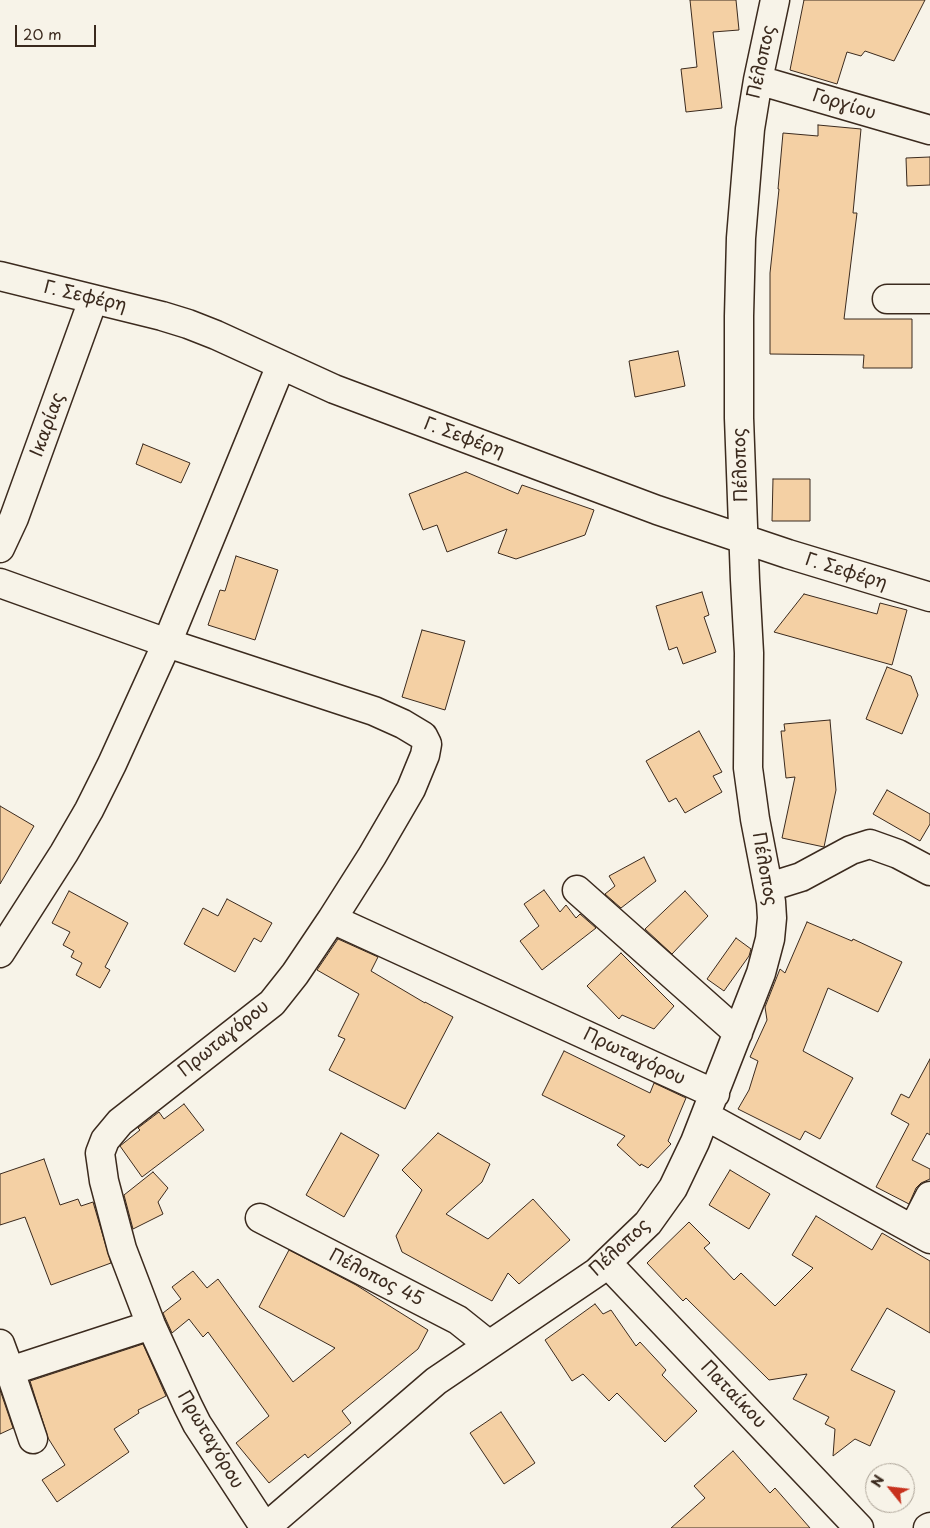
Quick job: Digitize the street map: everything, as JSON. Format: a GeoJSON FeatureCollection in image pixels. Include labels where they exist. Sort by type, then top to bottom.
{"type":"FeatureCollection","features":[{"type":"Feature","properties":{"kind":"street","name":"Πέλοπος"},"geometry":{"type":"LineString","coordinates":[[265,1528],[436,1381],[589,1277],[607,1263],[648,1223],[660,1208],[683,1169],[710,1106],[761,973],[770,939],[772,918],[769,887],[755,818],[748,768],[749,653],[739,418],[739,316],[741,238],[750,129],[775,0]]}},
{"type":"Feature","properties":{"kind":"street","name":"Γοργίου"},"geometry":{"type":"LineString","coordinates":[[758,80],[930,130]]}},
{"type":"Feature","properties":{"kind":"street","name":"Γ. Σεφέρη"},"geometry":{"type":"LineString","coordinates":[[0,276],[188,324],[334,389],[657,510],[862,577],[930,596]]}},
{"type":"Feature","properties":{"kind":"street"},"geometry":{"type":"LineString","coordinates":[[887,299],[930,299]]}},
{"type":"Feature","properties":{"kind":"street","name":"Ικαρίας"},"geometry":{"type":"LineString","coordinates":[[0,548],[20,503],[93,300]]}},
{"type":"Feature","properties":{"kind":"street"},"geometry":{"type":"LineString","coordinates":[[0,953],[37,897],[89,810],[168,643],[282,365]]}},
{"type":"Feature","properties":{"kind":"street"},"geometry":{"type":"LineString","coordinates":[[0,583],[168,643],[374,711],[421,734],[425,739],[427,747],[411,789],[332,919]]}},
{"type":"Feature","properties":{"kind":"street"},"geometry":{"type":"LineString","coordinates":[[769,887],[801,877],[852,850],[870,844],[898,854],[930,870]]}},
{"type":"Feature","properties":{"kind":"street"},"geometry":{"type":"LineString","coordinates":[[577,890],[738,1033]]}},
{"type":"Feature","properties":{"kind":"street","name":"Πρωταγόρου"},"geometry":{"type":"LineString","coordinates":[[265,1528],[197,1424],[175,1380],[151,1325],[122,1249],[100,1163],[100,1154],[108,1135],[120,1122],[272,1002],[295,974],[332,919],[710,1106],[922,1234]]}},
{"type":"Feature","properties":{"kind":"street"},"geometry":{"type":"LineString","coordinates":[[922,1234],[930,1196]]}},
{"type":"Feature","properties":{"kind":"street","name":"Πέλοπος 45"},"geometry":{"type":"LineString","coordinates":[[260,1218],[458,1320],[488,1344]]}},
{"type":"Feature","properties":{"kind":"street","name":"Παταίκου"},"geometry":{"type":"LineString","coordinates":[[607,1263],[859,1528]]}},
{"type":"Feature","properties":{"kind":"street"},"geometry":{"type":"LineString","coordinates":[[10,1370],[151,1325]]}},
{"type":"Feature","properties":{"kind":"street"},"geometry":{"type":"LineString","coordinates":[[0,1344],[33,1439]]}},
{"type":"Feature","properties":{"kind":"building"},"geometry":{"type":"Polygon","coordinates":[[[690,0],[736,0],[739,30],[713,32],[722,108],[686,112],[681,69],[697,67],[690,0]]]}},
{"type":"Feature","properties":{"kind":"building"},"geometry":{"type":"Polygon","coordinates":[[[804,0],[925,0],[894,61],[865,51],[861,56],[847,52],[837,84],[790,70],[804,0]]]}},
{"type":"Feature","properties":{"kind":"building"},"geometry":{"type":"Polygon","coordinates":[[[818,125],[861,129],[853,213],[857,213],[844,319],[912,319],[912,368],[863,368],[864,355],[770,354],[770,273],[783,133],[818,136],[818,125]]]}},
{"type":"Feature","properties":{"kind":"building"},"geometry":{"type":"Polygon","coordinates":[[[930,157],[930,185],[907,186],[906,158],[930,157]]]}},
{"type":"Feature","properties":{"kind":"building"},"geometry":{"type":"Polygon","coordinates":[[[678,351],[685,386],[635,397],[629,361],[678,351]]]}},
{"type":"Feature","properties":{"kind":"building"},"geometry":{"type":"Polygon","coordinates":[[[143,444],[190,463],[181,483],[136,464],[143,444]]]}},
{"type":"Feature","properties":{"kind":"building"},"geometry":{"type":"Polygon","coordinates":[[[466,472],[518,494],[522,485],[594,510],[585,535],[516,559],[498,553],[507,529],[447,552],[437,525],[423,530],[409,494],[466,472]]]}},
{"type":"Feature","properties":{"kind":"building"},"geometry":{"type":"Polygon","coordinates":[[[773,479],[810,479],[810,521],[772,521],[773,479]]]}},
{"type":"Feature","properties":{"kind":"building"},"geometry":{"type":"Polygon","coordinates":[[[236,556],[278,570],[255,640],[208,625],[220,590],[225,591],[236,556]]]}},
{"type":"Feature","properties":{"kind":"building"},"geometry":{"type":"Polygon","coordinates":[[[702,592],[709,615],[704,617],[716,652],[683,664],[677,647],[669,650],[656,606],[702,592]]]}},
{"type":"Feature","properties":{"kind":"building"},"geometry":{"type":"Polygon","coordinates":[[[804,594],[877,614],[880,603],[907,610],[892,665],[774,632],[804,594]]]}},
{"type":"Feature","properties":{"kind":"building"},"geometry":{"type":"Polygon","coordinates":[[[422,630],[465,641],[445,710],[402,697],[422,630]]]}},
{"type":"Feature","properties":{"kind":"building"},"geometry":{"type":"Polygon","coordinates":[[[887,667],[911,676],[918,695],[902,734],[866,719],[887,667]]]}},
{"type":"Feature","properties":{"kind":"building"},"geometry":{"type":"Polygon","coordinates":[[[830,720],[836,790],[824,847],[782,838],[795,777],[786,778],[781,731],[785,731],[784,724],[830,720]]]}},
{"type":"Feature","properties":{"kind":"building"},"geometry":{"type":"Polygon","coordinates":[[[699,731],[722,772],[713,776],[722,792],[685,813],[676,798],[669,802],[646,761],[699,731]]]}},
{"type":"Feature","properties":{"kind":"building"},"geometry":{"type":"Polygon","coordinates":[[[887,790],[930,814],[930,824],[920,841],[873,814],[887,790]]]}},
{"type":"Feature","properties":{"kind":"building"},"geometry":{"type":"Polygon","coordinates":[[[0,806],[34,826],[0,884],[0,806]]]}},
{"type":"Feature","properties":{"kind":"building"},"geometry":{"type":"Polygon","coordinates":[[[644,857],[656,881],[621,908],[605,894],[615,886],[609,876],[644,857]]]}},
{"type":"Feature","properties":{"kind":"building"},"geometry":{"type":"Polygon","coordinates":[[[544,890],[560,912],[566,905],[576,918],[580,914],[596,928],[542,970],[520,941],[539,926],[524,904],[544,890]]]}},
{"type":"Feature","properties":{"kind":"building"},"geometry":{"type":"Polygon","coordinates":[[[69,891],[128,923],[105,967],[110,970],[100,988],[76,975],[82,963],[71,957],[74,951],[63,945],[70,932],[52,923],[69,891]]]}},
{"type":"Feature","properties":{"kind":"building"},"geometry":{"type":"Polygon","coordinates":[[[685,891],[708,916],[672,954],[645,929],[685,891]]]}},
{"type":"Feature","properties":{"kind":"building"},"geometry":{"type":"Polygon","coordinates":[[[227,899],[272,923],[261,942],[254,938],[235,972],[184,944],[203,908],[218,916],[227,899]]]}},
{"type":"Feature","properties":{"kind":"building"},"geometry":{"type":"Polygon","coordinates":[[[807,922],[852,941],[853,939],[902,962],[878,1012],[828,988],[803,1051],[853,1078],[820,1139],[805,1131],[800,1140],[738,1109],[749,1090],[758,1061],[750,1057],[767,1020],[765,1007],[780,969],[785,973],[807,922]]]}},
{"type":"Feature","properties":{"kind":"building"},"geometry":{"type":"Polygon","coordinates":[[[736,938],[751,949],[749,956],[724,991],[707,979],[736,938]]]}},
{"type":"Feature","properties":{"kind":"building"},"geometry":{"type":"Polygon","coordinates":[[[338,939],[378,957],[371,971],[453,1017],[405,1109],[329,1070],[345,1039],[338,1036],[359,994],[317,970],[338,939]]]}},
{"type":"Feature","properties":{"kind":"building"},"geometry":{"type":"Polygon","coordinates":[[[621,953],[674,1006],[654,1029],[622,1015],[619,1019],[587,986],[621,953]]]}},
{"type":"Feature","properties":{"kind":"building"},"geometry":{"type":"Polygon","coordinates":[[[564,1051],[650,1093],[654,1083],[686,1098],[668,1141],[671,1144],[648,1168],[641,1164],[640,1166],[617,1145],[625,1136],[542,1095],[564,1051]]]}},
{"type":"Feature","properties":{"kind":"building"},"geometry":{"type":"Polygon","coordinates":[[[930,1059],[930,1135],[927,1133],[912,1160],[930,1169],[930,1179],[921,1183],[916,1188],[909,1204],[876,1187],[909,1124],[891,1114],[901,1094],[909,1098],[930,1059]]]}},
{"type":"Feature","properties":{"kind":"building"},"geometry":{"type":"Polygon","coordinates":[[[184,1104],[204,1130],[142,1177],[120,1146],[140,1130],[138,1128],[159,1112],[164,1119],[184,1104]]]}},
{"type":"Feature","properties":{"kind":"building"},"geometry":{"type":"Polygon","coordinates":[[[341,1133],[379,1155],[344,1217],[306,1195],[341,1133]]]}},
{"type":"Feature","properties":{"kind":"building"},"geometry":{"type":"Polygon","coordinates":[[[438,1133],[490,1164],[482,1182],[446,1214],[488,1239],[533,1199],[570,1240],[519,1284],[508,1273],[492,1301],[402,1252],[396,1236],[422,1190],[402,1170],[438,1133]]]}},
{"type":"Feature","properties":{"kind":"building"},"geometry":{"type":"Polygon","coordinates":[[[44,1159],[60,1205],[78,1199],[81,1206],[93,1202],[111,1263],[51,1285],[25,1217],[0,1225],[0,1174],[44,1159]]]}},
{"type":"Feature","properties":{"kind":"building"},"geometry":{"type":"Polygon","coordinates":[[[730,1170],[770,1194],[749,1229],[709,1205],[730,1170]]]}},
{"type":"Feature","properties":{"kind":"building"},"geometry":{"type":"Polygon","coordinates":[[[153,1172],[168,1188],[158,1202],[163,1214],[133,1229],[124,1195],[153,1172]]]}},
{"type":"Feature","properties":{"kind":"building"},"geometry":{"type":"Polygon","coordinates":[[[816,1216],[872,1250],[882,1233],[930,1261],[930,1333],[887,1308],[851,1370],[895,1391],[870,1446],[855,1439],[833,1456],[835,1429],[825,1424],[829,1417],[793,1399],[807,1374],[769,1380],[686,1298],[683,1301],[647,1263],[689,1222],[710,1243],[704,1248],[734,1280],[741,1273],[775,1306],[813,1268],[792,1255],[816,1216]]]}},
{"type":"Feature","properties":{"kind":"building"},"geometry":{"type":"Polygon","coordinates":[[[289,1250],[356,1285],[428,1330],[418,1349],[342,1411],[351,1423],[308,1458],[305,1454],[269,1483],[236,1443],[269,1416],[208,1332],[203,1337],[189,1319],[172,1333],[163,1313],[181,1299],[172,1287],[193,1271],[207,1288],[218,1279],[293,1382],[335,1348],[259,1307],[289,1250]]]}},
{"type":"Feature","properties":{"kind":"building"},"geometry":{"type":"Polygon","coordinates":[[[595,1304],[603,1314],[611,1310],[636,1346],[640,1342],[666,1370],[662,1375],[697,1411],[665,1442],[617,1393],[609,1401],[583,1374],[572,1381],[545,1340],[595,1304]]]}},
{"type":"Feature","properties":{"kind":"building"},"geometry":{"type":"Polygon","coordinates":[[[143,1344],[166,1396],[138,1410],[139,1413],[114,1429],[129,1452],[57,1502],[42,1480],[65,1465],[48,1438],[30,1381],[143,1344]]]}},
{"type":"Feature","properties":{"kind":"building"},"geometry":{"type":"Polygon","coordinates":[[[0,1390],[13,1428],[0,1434],[0,1390]]]}},
{"type":"Feature","properties":{"kind":"building"},"geometry":{"type":"Polygon","coordinates":[[[501,1412],[535,1463],[504,1484],[470,1433],[501,1412]]]}},
{"type":"Feature","properties":{"kind":"building"},"geometry":{"type":"Polygon","coordinates":[[[733,1451],[770,1493],[775,1488],[810,1528],[671,1528],[705,1498],[694,1486],[733,1451]]]}}]}
